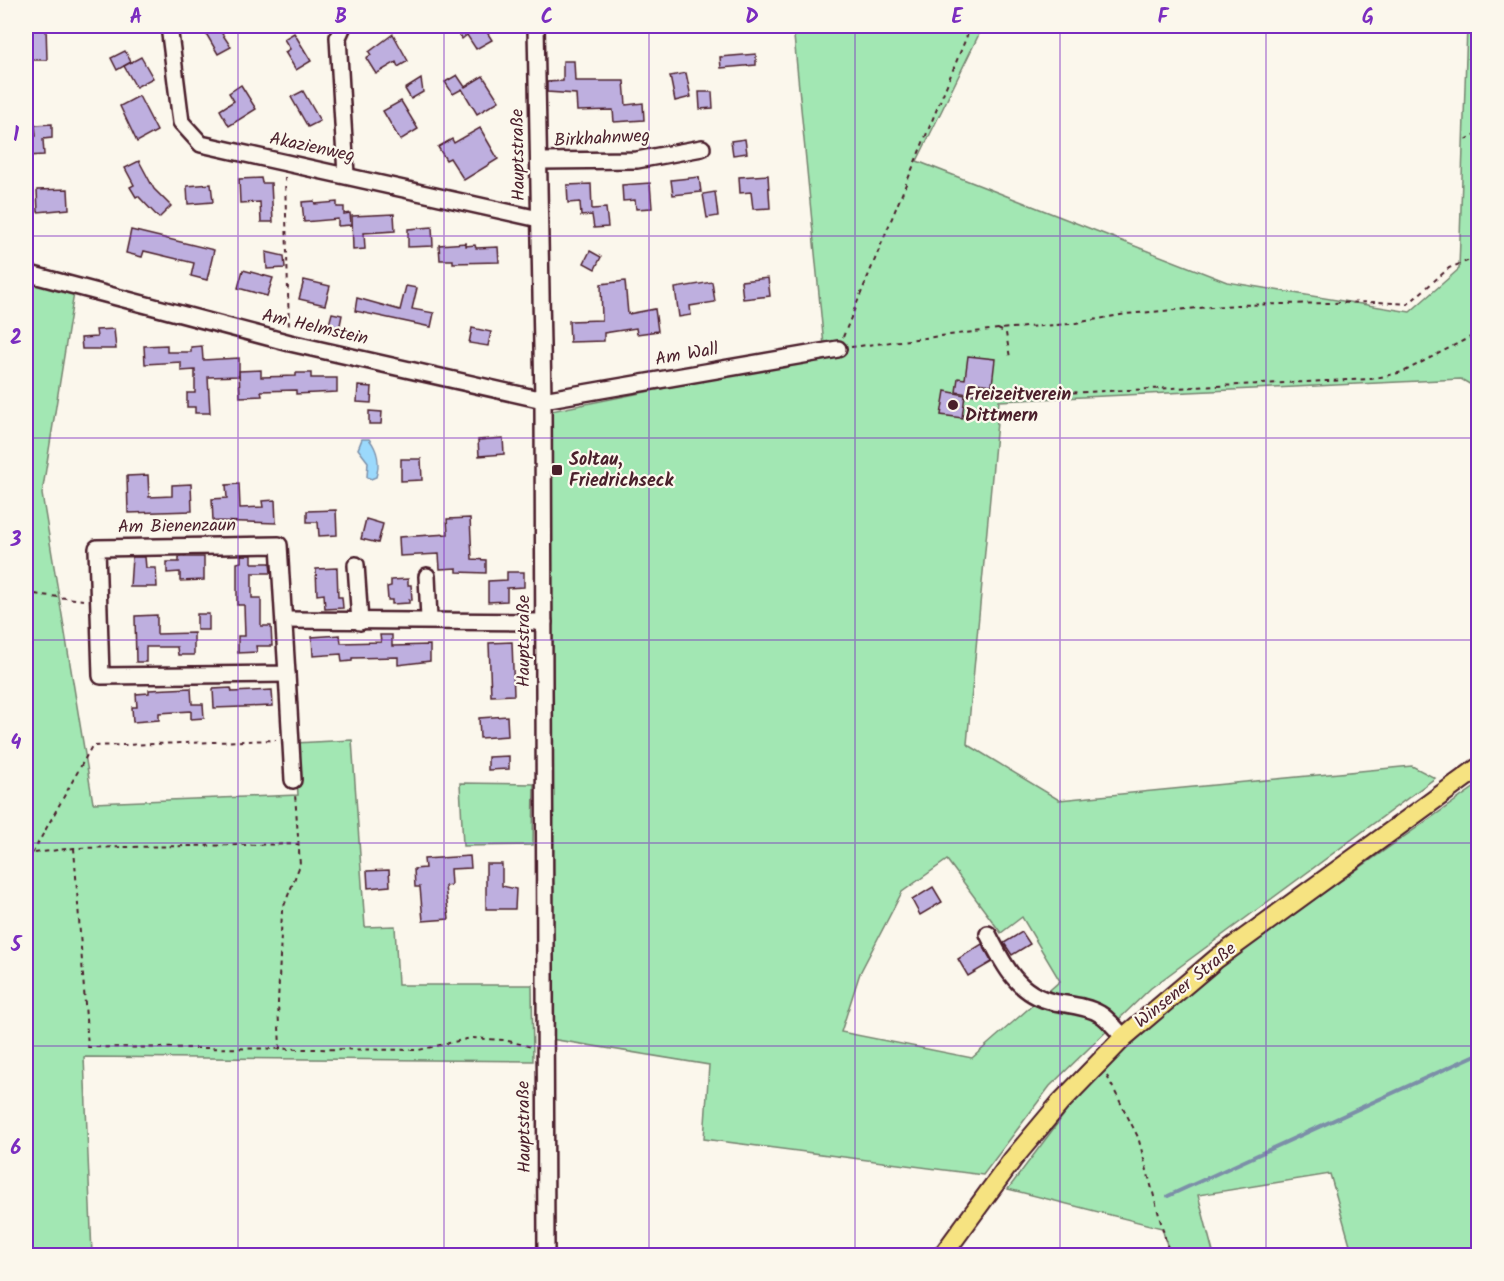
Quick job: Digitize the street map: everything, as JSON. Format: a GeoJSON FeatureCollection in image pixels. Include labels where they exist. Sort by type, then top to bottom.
{"type":"FeatureCollection","features":[{"type":"Feature","properties":{"kind":"main road","name":"Winsener Straße"},"geometry":{"type":"LineString","coordinates":[[942,1256],[1013,1159],[1099,1060],[1124,1037],[1216,959],[1479,768]]}},
{"type":"Feature","properties":{"kind":"street","name":"Akazienweg"},"geometry":{"type":"LineString","coordinates":[[169,26],[181,122],[201,144],[539,219]]}},
{"type":"Feature","properties":{"kind":"street"},"geometry":{"type":"LineString","coordinates":[[343,26],[338,37],[346,175]]}},
{"type":"Feature","properties":{"kind":"street","name":"Hauptstraße"},"geometry":{"type":"LineString","coordinates":[[536,26],[543,400],[546,1256]]}},
{"type":"Feature","properties":{"kind":"street","name":"Birkhahnweg"},"geometry":{"type":"LineString","coordinates":[[539,161],[638,160],[702,148]]}},
{"type":"Feature","properties":{"kind":"street","name":"Am Helmstein"},"geometry":{"type":"LineString","coordinates":[[26,273],[290,343],[543,400]]}},
{"type":"Feature","properties":{"kind":"street","name":"Am Wall"},"geometry":{"type":"LineString","coordinates":[[543,400],[838,349]]}},
{"type":"Feature","properties":{"kind":"street","name":"Am Bienenzaun"},"geometry":{"type":"LineString","coordinates":[[287,674],[101,676],[97,548],[279,545],[285,620],[293,780]]}},
{"type":"Feature","properties":{"kind":"street"},"geometry":{"type":"LineString","coordinates":[[356,565],[360,622]]}},
{"type":"Feature","properties":{"kind":"street"},"geometry":{"type":"LineString","coordinates":[[427,576],[429,619]]}},
{"type":"Feature","properties":{"kind":"street"},"geometry":{"type":"LineString","coordinates":[[285,620],[360,622],[429,619],[435,623],[544,622]]}},
{"type":"Feature","properties":{"kind":"street"},"geometry":{"type":"LineString","coordinates":[[988,934],[1004,967],[1020,986],[1049,1001],[1087,1008],[1101,1014],[1124,1037]]}},
{"type":"Feature","properties":{"kind":"path"},"geometry":{"type":"LineString","coordinates":[[971,26],[838,349],[998,329],[1070,324],[1126,314],[1236,305],[1378,302],[1408,304],[1449,268],[1479,257]]}},
{"type":"Feature","properties":{"kind":"path"},"geometry":{"type":"LineString","coordinates":[[1466,140],[1479,133]]}},
{"type":"Feature","properties":{"kind":"path"},"geometry":{"type":"LineString","coordinates":[[285,162],[290,343]]}},
{"type":"Feature","properties":{"kind":"path"},"geometry":{"type":"LineString","coordinates":[[998,329],[1006,333],[1010,358]]}},
{"type":"Feature","properties":{"kind":"path"},"geometry":{"type":"LineString","coordinates":[[1019,395],[1371,379],[1403,372],[1479,333]]}},
{"type":"Feature","properties":{"kind":"path"},"geometry":{"type":"LineString","coordinates":[[26,593],[98,602]]}},
{"type":"Feature","properties":{"kind":"path"},"geometry":{"type":"LineString","coordinates":[[26,860],[32,854],[92,746],[291,740]]}},
{"type":"Feature","properties":{"kind":"path"},"geometry":{"type":"LineString","coordinates":[[280,1049],[278,1003],[282,911],[300,865],[293,780]]}},
{"type":"Feature","properties":{"kind":"path"},"geometry":{"type":"LineString","coordinates":[[26,854],[75,848],[298,844]]}},
{"type":"Feature","properties":{"kind":"path"},"geometry":{"type":"LineString","coordinates":[[75,848],[88,1047],[419,1050],[471,1038],[504,1040],[544,1050]]}},
{"type":"Feature","properties":{"kind":"path"},"geometry":{"type":"LineString","coordinates":[[1099,1060],[1138,1137],[1170,1256]]}},
{"type":"Feature","properties":{"kind":"green space"},"geometry":{"type":"Polygon","coordinates":[[[793,26],[983,26],[917,161],[1227,282],[1410,312],[1459,269],[1467,26],[1478,26],[1478,389],[1461,379],[999,401],[967,744],[1059,800],[1412,766],[1435,778],[1151,988],[1050,1086],[983,1175],[704,1139],[709,1065],[551,1039],[551,411],[825,356],[793,26]],[[947,860],[902,892],[860,973],[841,1032],[972,1058],[1060,981],[1022,917],[1001,933],[947,860]]]}},
{"type":"Feature","properties":{"kind":"green space"},"geometry":{"type":"Polygon","coordinates":[[[26,281],[74,293],[42,494],[93,803],[298,795],[295,743],[352,740],[365,927],[395,926],[398,985],[532,985],[533,1061],[84,1057],[92,1255],[26,1255],[26,281]]]}},
{"type":"Feature","properties":{"kind":"green space"},"geometry":{"type":"Polygon","coordinates":[[[460,783],[534,784],[533,845],[463,846],[460,783]]]}},
{"type":"Feature","properties":{"kind":"green space"},"geometry":{"type":"Polygon","coordinates":[[[1478,785],[1478,1255],[1353,1255],[1330,1174],[1198,1195],[1214,1256],[1170,1255],[1162,1228],[1008,1189],[1075,1100],[1134,1038],[1235,955],[1478,785]]]}},
{"type":"Feature","properties":{"kind":"water"},"geometry":{"type":"Polygon","coordinates":[[[362,439],[369,439],[377,457],[376,477],[371,479],[367,477],[368,462],[358,449],[362,439]]]}},
{"type":"Feature","properties":{"kind":"building"},"geometry":{"type":"Polygon","coordinates":[[[27,26],[46,26],[47,60],[28,60],[27,26]]]}},
{"type":"Feature","properties":{"kind":"building"},"geometry":{"type":"Polygon","coordinates":[[[217,26],[231,47],[218,54],[204,30],[217,26]]]}},
{"type":"Feature","properties":{"kind":"building"},"geometry":{"type":"Polygon","coordinates":[[[454,26],[483,26],[492,40],[476,49],[467,35],[462,39],[454,26]]]}},
{"type":"Feature","properties":{"kind":"building"},"geometry":{"type":"Polygon","coordinates":[[[294,33],[311,61],[296,70],[285,52],[290,49],[284,39],[294,33]]]}},
{"type":"Feature","properties":{"kind":"building"},"geometry":{"type":"Polygon","coordinates":[[[393,34],[408,61],[398,67],[396,62],[376,74],[366,58],[371,55],[369,52],[393,34]]]}},
{"type":"Feature","properties":{"kind":"building"},"geometry":{"type":"Polygon","coordinates":[[[125,51],[131,62],[117,70],[111,58],[125,51]]]}},
{"type":"Feature","properties":{"kind":"building"},"geometry":{"type":"Polygon","coordinates":[[[756,54],[756,65],[721,68],[720,57],[756,54]]]}},
{"type":"Feature","properties":{"kind":"building"},"geometry":{"type":"Polygon","coordinates":[[[141,57],[153,78],[136,87],[124,66],[141,57]]]}},
{"type":"Feature","properties":{"kind":"building"},"geometry":{"type":"Polygon","coordinates":[[[563,61],[574,61],[575,81],[624,81],[626,105],[643,103],[644,120],[614,122],[613,110],[577,111],[576,94],[547,92],[547,82],[563,81],[563,61]]]}},
{"type":"Feature","properties":{"kind":"building"},"geometry":{"type":"Polygon","coordinates":[[[686,73],[691,97],[675,101],[670,76],[686,73]]]}},
{"type":"Feature","properties":{"kind":"building"},"geometry":{"type":"Polygon","coordinates":[[[457,75],[465,87],[483,76],[499,101],[477,114],[462,89],[453,94],[445,82],[457,75]]]}},
{"type":"Feature","properties":{"kind":"building"},"geometry":{"type":"Polygon","coordinates":[[[421,79],[423,92],[411,99],[405,89],[421,79]]]}},
{"type":"Feature","properties":{"kind":"building"},"geometry":{"type":"Polygon","coordinates":[[[241,85],[256,109],[229,126],[220,110],[234,101],[229,93],[241,85]]]}},
{"type":"Feature","properties":{"kind":"building"},"geometry":{"type":"Polygon","coordinates":[[[303,91],[320,121],[308,127],[291,97],[303,91]]]}},
{"type":"Feature","properties":{"kind":"building"},"geometry":{"type":"Polygon","coordinates":[[[699,92],[712,92],[713,108],[700,109],[699,92]]]}},
{"type":"Feature","properties":{"kind":"building"},"geometry":{"type":"Polygon","coordinates":[[[139,96],[157,131],[137,142],[120,106],[139,96]]]}},
{"type":"Feature","properties":{"kind":"building"},"geometry":{"type":"Polygon","coordinates":[[[401,101],[418,129],[400,140],[383,111],[401,101]]]}},
{"type":"Feature","properties":{"kind":"building"},"geometry":{"type":"Polygon","coordinates":[[[52,124],[52,138],[43,139],[44,155],[26,156],[26,137],[36,136],[35,125],[52,124]]]}},
{"type":"Feature","properties":{"kind":"building"},"geometry":{"type":"Polygon","coordinates":[[[480,128],[498,159],[464,180],[450,158],[446,160],[438,147],[452,139],[454,143],[480,128]]]}},
{"type":"Feature","properties":{"kind":"building"},"geometry":{"type":"Polygon","coordinates":[[[745,139],[747,153],[733,155],[731,141],[745,139]]]}},
{"type":"Feature","properties":{"kind":"building"},"geometry":{"type":"Polygon","coordinates":[[[139,161],[154,189],[171,206],[159,218],[138,196],[136,197],[130,187],[134,185],[125,168],[139,161]]]}},
{"type":"Feature","properties":{"kind":"building"},"geometry":{"type":"Polygon","coordinates":[[[768,175],[770,208],[753,209],[751,192],[740,193],[739,177],[768,175]]]}},
{"type":"Feature","properties":{"kind":"building"},"geometry":{"type":"Polygon","coordinates":[[[699,177],[701,192],[673,195],[671,180],[699,177]]]}},
{"type":"Feature","properties":{"kind":"building"},"geometry":{"type":"Polygon","coordinates":[[[261,178],[262,183],[271,183],[273,222],[261,222],[260,202],[240,203],[239,179],[261,178]]]}},
{"type":"Feature","properties":{"kind":"building"},"geometry":{"type":"Polygon","coordinates":[[[650,183],[652,208],[636,209],[635,200],[623,201],[622,185],[650,183]]]}},
{"type":"Feature","properties":{"kind":"building"},"geometry":{"type":"Polygon","coordinates":[[[211,184],[213,202],[188,204],[187,186],[211,184]]]}},
{"type":"Feature","properties":{"kind":"building"},"geometry":{"type":"Polygon","coordinates":[[[591,184],[592,209],[606,208],[608,227],[594,228],[592,215],[581,216],[580,202],[568,203],[567,185],[591,184]]]}},
{"type":"Feature","properties":{"kind":"building"},"geometry":{"type":"Polygon","coordinates":[[[68,189],[69,209],[38,212],[37,190],[68,189]]]}},
{"type":"Feature","properties":{"kind":"building"},"geometry":{"type":"Polygon","coordinates":[[[715,192],[718,216],[707,218],[703,194],[715,192]]]}},
{"type":"Feature","properties":{"kind":"building"},"geometry":{"type":"Polygon","coordinates":[[[314,201],[315,204],[337,202],[337,207],[344,207],[344,214],[350,213],[351,225],[338,226],[338,219],[304,222],[302,202],[314,201]]]}},
{"type":"Feature","properties":{"kind":"building"},"geometry":{"type":"Polygon","coordinates":[[[394,214],[395,231],[364,233],[365,249],[353,250],[352,216],[394,214]]]}},
{"type":"Feature","properties":{"kind":"building"},"geometry":{"type":"Polygon","coordinates":[[[432,227],[433,246],[408,247],[408,229],[432,227]]]}},
{"type":"Feature","properties":{"kind":"building"},"geometry":{"type":"Polygon","coordinates":[[[131,230],[214,250],[207,280],[191,276],[194,263],[144,251],[142,257],[126,253],[131,230]]]}},
{"type":"Feature","properties":{"kind":"building"},"geometry":{"type":"Polygon","coordinates":[[[466,243],[466,246],[475,245],[476,248],[498,247],[499,262],[453,263],[453,260],[440,260],[439,245],[466,243]]]}},
{"type":"Feature","properties":{"kind":"building"},"geometry":{"type":"Polygon","coordinates":[[[590,251],[601,257],[595,269],[584,263],[590,251]]]}},
{"type":"Feature","properties":{"kind":"building"},"geometry":{"type":"Polygon","coordinates":[[[266,252],[284,256],[285,268],[267,269],[266,252]]]}},
{"type":"Feature","properties":{"kind":"building"},"geometry":{"type":"Polygon","coordinates":[[[243,270],[273,278],[267,296],[238,288],[243,270]]]}},
{"type":"Feature","properties":{"kind":"building"},"geometry":{"type":"Polygon","coordinates":[[[768,278],[770,296],[743,299],[741,281],[768,278]]]}},
{"type":"Feature","properties":{"kind":"building"},"geometry":{"type":"Polygon","coordinates":[[[304,280],[330,286],[325,305],[299,299],[304,280]]]}},
{"type":"Feature","properties":{"kind":"building"},"geometry":{"type":"Polygon","coordinates":[[[625,281],[628,314],[655,309],[658,331],[637,334],[636,328],[604,333],[604,341],[570,342],[569,321],[602,320],[601,284],[625,281]]]}},
{"type":"Feature","properties":{"kind":"building"},"geometry":{"type":"Polygon","coordinates":[[[712,282],[715,302],[690,306],[691,315],[679,317],[675,288],[712,282]]]}},
{"type":"Feature","properties":{"kind":"building"},"geometry":{"type":"Polygon","coordinates":[[[406,286],[417,288],[412,309],[434,313],[431,327],[355,311],[357,298],[400,310],[406,286]]]}},
{"type":"Feature","properties":{"kind":"building"},"geometry":{"type":"Polygon","coordinates":[[[332,313],[342,315],[339,330],[328,328],[332,313]]]}},
{"type":"Feature","properties":{"kind":"building"},"geometry":{"type":"Polygon","coordinates":[[[472,328],[491,332],[488,346],[469,343],[472,328]]]}},
{"type":"Feature","properties":{"kind":"building"},"geometry":{"type":"Polygon","coordinates":[[[114,329],[116,349],[82,349],[81,338],[97,337],[96,330],[114,329]]]}},
{"type":"Feature","properties":{"kind":"building"},"geometry":{"type":"Polygon","coordinates":[[[167,345],[167,352],[191,352],[191,347],[202,346],[203,360],[239,358],[239,376],[208,377],[210,413],[195,413],[195,407],[187,407],[187,393],[195,393],[195,370],[181,371],[181,362],[145,364],[144,346],[167,345]]]}},
{"type":"Feature","properties":{"kind":"building"},"geometry":{"type":"Polygon","coordinates":[[[968,356],[995,359],[992,385],[976,383],[974,395],[956,392],[958,378],[965,379],[968,356]]]}},
{"type":"Feature","properties":{"kind":"building"},"geometry":{"type":"Polygon","coordinates":[[[261,370],[261,377],[311,373],[311,378],[337,378],[337,392],[296,394],[296,390],[261,391],[262,396],[240,397],[239,371],[261,370]]]}},
{"type":"Feature","properties":{"kind":"building"},"geometry":{"type":"Polygon","coordinates":[[[358,386],[372,387],[371,403],[357,402],[358,386]]]}},
{"type":"Feature","properties":{"kind":"building","name":"Freizeitverein Dittmern"},"geometry":{"type":"Polygon","coordinates":[[[945,391],[965,395],[962,418],[941,415],[945,391]]]}},
{"type":"Feature","properties":{"kind":"building"},"geometry":{"type":"Polygon","coordinates":[[[369,411],[382,412],[381,424],[369,424],[369,411]]]}},
{"type":"Feature","properties":{"kind":"building"},"geometry":{"type":"Polygon","coordinates":[[[503,438],[504,454],[479,456],[478,440],[503,438]]]}},
{"type":"Feature","properties":{"kind":"building"},"geometry":{"type":"Polygon","coordinates":[[[401,459],[421,459],[422,480],[401,481],[401,459]]]}},
{"type":"Feature","properties":{"kind":"building"},"geometry":{"type":"Polygon","coordinates":[[[148,475],[149,497],[172,496],[172,485],[191,484],[192,511],[128,513],[127,476],[148,475]]]}},
{"type":"Feature","properties":{"kind":"building"},"geometry":{"type":"Polygon","coordinates":[[[239,484],[240,508],[263,507],[262,501],[275,500],[276,523],[213,521],[212,499],[227,498],[226,485],[239,484]]]}},
{"type":"Feature","properties":{"kind":"building"},"geometry":{"type":"Polygon","coordinates":[[[336,510],[337,535],[319,536],[318,522],[307,522],[307,511],[336,510]]]}},
{"type":"Feature","properties":{"kind":"building"},"geometry":{"type":"Polygon","coordinates":[[[470,518],[472,559],[486,560],[486,573],[457,572],[457,568],[440,569],[439,554],[400,556],[399,537],[448,534],[447,519],[470,518]]]}},
{"type":"Feature","properties":{"kind":"building"},"geometry":{"type":"Polygon","coordinates":[[[366,519],[383,524],[378,543],[361,539],[366,519]]]}},
{"type":"Feature","properties":{"kind":"building"},"geometry":{"type":"Polygon","coordinates":[[[241,555],[252,555],[252,563],[270,563],[271,573],[252,573],[252,598],[261,598],[261,626],[271,626],[272,646],[256,646],[257,652],[238,653],[238,636],[245,636],[244,605],[237,605],[237,563],[241,562],[241,555]]]}},
{"type":"Feature","properties":{"kind":"building"},"geometry":{"type":"Polygon","coordinates":[[[132,557],[145,557],[146,568],[156,568],[157,587],[130,587],[132,557]]]}},
{"type":"Feature","properties":{"kind":"building"},"geometry":{"type":"Polygon","coordinates":[[[179,557],[204,557],[204,580],[180,581],[180,572],[167,573],[167,562],[179,562],[179,557]]]}},
{"type":"Feature","properties":{"kind":"building"},"geometry":{"type":"Polygon","coordinates":[[[337,568],[338,597],[342,597],[343,608],[325,609],[324,594],[317,595],[316,569],[337,568]]]}},
{"type":"Feature","properties":{"kind":"building"},"geometry":{"type":"Polygon","coordinates":[[[507,572],[524,572],[524,587],[507,588],[507,601],[488,602],[488,581],[507,580],[507,572]]]}},
{"type":"Feature","properties":{"kind":"building"},"geometry":{"type":"Polygon","coordinates":[[[408,579],[408,585],[411,585],[412,600],[409,600],[409,603],[392,604],[392,600],[388,600],[387,587],[391,586],[391,580],[408,579]]]}},
{"type":"Feature","properties":{"kind":"building"},"geometry":{"type":"Polygon","coordinates":[[[197,614],[209,614],[209,630],[197,630],[197,614]]]}},
{"type":"Feature","properties":{"kind":"building"},"geometry":{"type":"Polygon","coordinates":[[[157,615],[157,634],[194,633],[194,655],[178,655],[177,647],[146,647],[146,662],[136,662],[135,616],[157,615]]]}},
{"type":"Feature","properties":{"kind":"building"},"geometry":{"type":"Polygon","coordinates":[[[340,635],[341,643],[381,642],[380,635],[392,635],[392,646],[430,645],[430,661],[398,665],[398,657],[352,658],[352,661],[342,662],[341,654],[313,656],[312,637],[340,635]]]}},
{"type":"Feature","properties":{"kind":"building"},"geometry":{"type":"Polygon","coordinates":[[[512,642],[514,695],[491,696],[489,643],[512,642]]]}},
{"type":"Feature","properties":{"kind":"building"},"geometry":{"type":"Polygon","coordinates":[[[191,688],[192,704],[203,704],[204,718],[191,719],[191,711],[159,713],[159,720],[133,722],[132,707],[137,707],[136,694],[149,693],[149,690],[191,688]]]}},
{"type":"Feature","properties":{"kind":"building"},"geometry":{"type":"Polygon","coordinates":[[[231,688],[232,692],[272,690],[273,706],[214,708],[213,689],[231,688]]]}},
{"type":"Feature","properties":{"kind":"building"},"geometry":{"type":"Polygon","coordinates":[[[507,716],[508,736],[480,738],[479,718],[507,716]]]}},
{"type":"Feature","properties":{"kind":"building"},"geometry":{"type":"Polygon","coordinates":[[[509,756],[509,769],[488,770],[488,757],[509,756]]]}},
{"type":"Feature","properties":{"kind":"building"},"geometry":{"type":"Polygon","coordinates":[[[470,856],[471,868],[450,869],[451,885],[445,886],[449,919],[423,921],[420,887],[415,887],[414,869],[425,868],[424,859],[470,856]]]}},
{"type":"Feature","properties":{"kind":"building"},"geometry":{"type":"Polygon","coordinates":[[[486,864],[502,864],[502,886],[516,889],[515,909],[486,909],[486,864]]]}},
{"type":"Feature","properties":{"kind":"building"},"geometry":{"type":"Polygon","coordinates":[[[389,870],[390,886],[368,888],[367,871],[389,870]]]}},
{"type":"Feature","properties":{"kind":"building"},"geometry":{"type":"Polygon","coordinates":[[[933,887],[942,902],[920,915],[912,900],[933,887]]]}},
{"type":"Feature","properties":{"kind":"building"},"geometry":{"type":"Polygon","coordinates":[[[1022,932],[1030,944],[1012,955],[1004,943],[1022,932]]]}},
{"type":"Feature","properties":{"kind":"building"},"geometry":{"type":"Polygon","coordinates":[[[982,944],[992,962],[968,976],[958,959],[982,944]]]}},
{"type":"Feature","properties":{"kind":"waterway"},"geometry":{"type":"LineString","coordinates":[[1168,1196],[1478,1054]]}},
{"type":"Feature","properties":{"kind":"place","name":"Freizeitverein Dittmern"},"geometry":{"type":"Point","coordinates":[953,405]}},
{"type":"Feature","properties":{"kind":"place","name":"Soltau, Friedrichseck"},"geometry":{"type":"Point","coordinates":[557,470]}}]}
